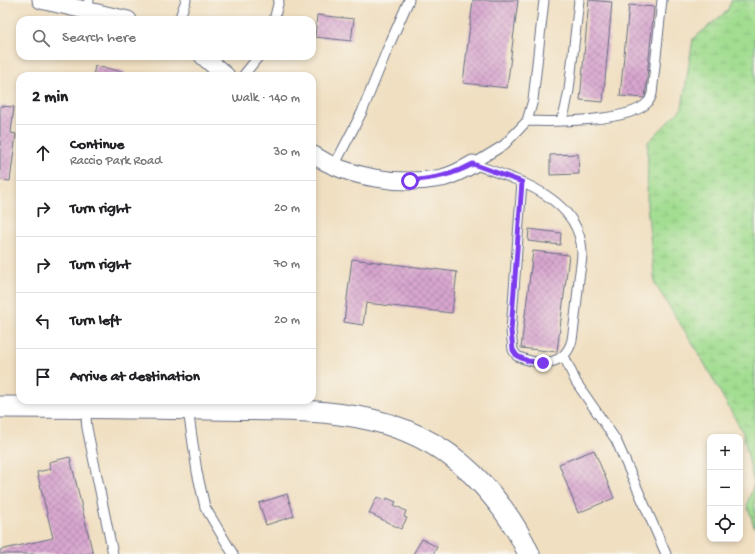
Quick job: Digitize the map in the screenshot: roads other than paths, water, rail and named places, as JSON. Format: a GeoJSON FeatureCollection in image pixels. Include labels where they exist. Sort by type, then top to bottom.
{"type":"FeatureCollection","features":[{"type":"Feature","properties":{"kind":"street"},"geometry":{"type":"LineString","coordinates":[[41,0],[88,5],[117,16]]}},
{"type":"Feature","properties":{"kind":"street"},"geometry":{"type":"LineString","coordinates":[[208,60],[222,72]]}},
{"type":"Feature","properties":{"kind":"street"},"geometry":{"type":"LineString","coordinates":[[316,157],[334,166],[375,178],[410,181],[442,178],[454,174],[473,164]]}},
{"type":"Feature","properties":{"kind":"street"},"geometry":{"type":"LineString","coordinates":[[0,407],[325,412],[357,416],[382,422],[412,432],[439,447],[476,476],[494,497],[513,524],[528,554]]}},
{"type":"Feature","properties":{"kind":"lane"},"geometry":{"type":"LineString","coordinates":[[180,16],[186,0]]}},
{"type":"Feature","properties":{"kind":"lane"},"geometry":{"type":"LineString","coordinates":[[275,16],[279,0]]}},
{"type":"Feature","properties":{"kind":"lane"},"geometry":{"type":"LineString","coordinates":[[334,166],[362,112],[386,50],[409,0]]}},
{"type":"Feature","properties":{"kind":"lane"},"geometry":{"type":"LineString","coordinates":[[473,164],[504,145],[527,121],[532,100],[544,0]]}},
{"type":"Feature","properties":{"kind":"lane"},"geometry":{"type":"LineString","coordinates":[[561,120],[565,110],[569,90],[579,0]]}},
{"type":"Feature","properties":{"kind":"lane"},"geometry":{"type":"LineString","coordinates":[[527,121],[587,121],[629,113],[648,102],[652,94],[662,0]]}},
{"type":"Feature","properties":{"kind":"lane"},"geometry":{"type":"LineString","coordinates":[[246,72],[256,60]]}},
{"type":"Feature","properties":{"kind":"lane"},"geometry":{"type":"LineString","coordinates":[[473,164],[522,182],[555,201],[572,220],[579,235],[582,253],[572,340],[569,351],[564,356],[556,360],[543,363],[528,361],[517,356],[513,350],[511,331],[522,182]]}},
{"type":"Feature","properties":{"kind":"lane"},"geometry":{"type":"LineString","coordinates":[[564,356],[576,382],[616,440],[666,554]]}},
{"type":"Feature","properties":{"kind":"lane"},"geometry":{"type":"LineString","coordinates":[[85,408],[87,428],[113,554]]}},
{"type":"Feature","properties":{"kind":"lane"},"geometry":{"type":"LineString","coordinates":[[188,409],[197,472],[205,507],[233,554]]}}]}
